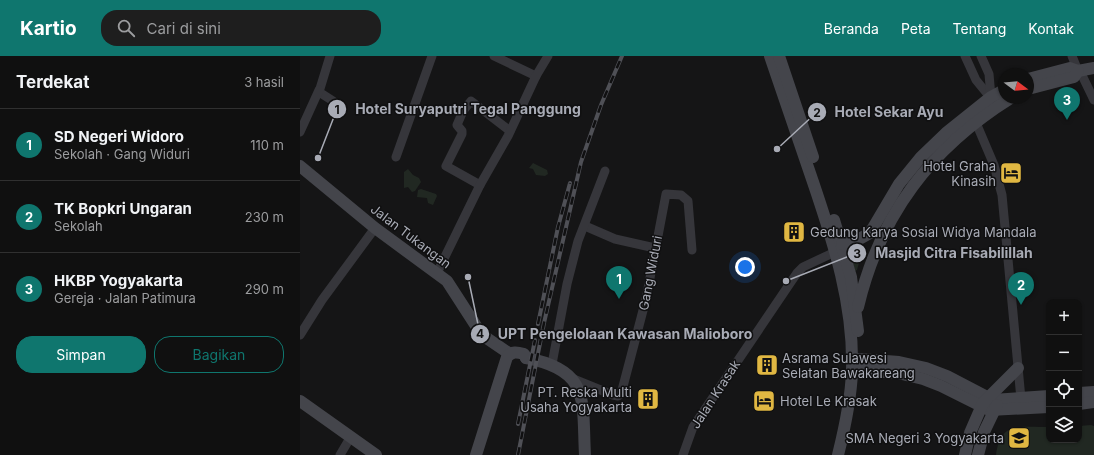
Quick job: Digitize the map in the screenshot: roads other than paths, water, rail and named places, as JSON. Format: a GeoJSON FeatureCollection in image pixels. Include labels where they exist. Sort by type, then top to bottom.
{"type":"FeatureCollection","features":[{"type":"Feature","properties":{"kind":"street"},"geometry":{"type":"LineString","coordinates":[[300,132],[319,90],[330,56]]}},
{"type":"Feature","properties":{"kind":"street"},"geometry":{"type":"LineString","coordinates":[[396,157],[432,56]]}},
{"type":"Feature","properties":{"kind":"street"},"geometry":{"type":"LineString","coordinates":[[494,56],[536,76]]}},
{"type":"Feature","properties":{"kind":"street"},"geometry":{"type":"LineString","coordinates":[[437,273],[480,185],[510,131],[536,76],[548,56]]}},
{"type":"Feature","properties":{"kind":"street"},"geometry":{"type":"LineString","coordinates":[[770,56],[839,248],[851,277],[857,313],[860,364],[855,418],[847,455]]}},
{"type":"Feature","properties":{"kind":"street"},"geometry":{"type":"LineString","coordinates":[[779,56],[839,248],[848,311],[852,360],[847,417],[838,455]]}},
{"type":"Feature","properties":{"kind":"street"},"geometry":{"type":"LineString","coordinates":[[965,56],[976,80],[994,102]]}},
{"type":"Feature","properties":{"kind":"street"},"geometry":{"type":"LineString","coordinates":[[981,56],[989,74],[994,102]]}},
{"type":"Feature","properties":{"kind":"street"},"geometry":{"type":"LineString","coordinates":[[1072,56],[1094,100]]}},
{"type":"Feature","properties":{"kind":"street"},"geometry":{"type":"LineString","coordinates":[[1034,77],[1070,68],[1079,71],[1094,68]]}},
{"type":"Feature","properties":{"kind":"street"},"geometry":{"type":"LineString","coordinates":[[1034,87],[1074,77],[1079,71]]}},
{"type":"Feature","properties":{"kind":"street"},"geometry":{"type":"LineString","coordinates":[[319,90],[333,101]]}},
{"type":"Feature","properties":{"kind":"street"},"geometry":{"type":"LineString","coordinates":[[857,313],[877,248],[913,183],[974,118],[998,97]]}},
{"type":"Feature","properties":{"kind":"street"},"geometry":{"type":"LineString","coordinates":[[480,185],[446,166],[462,134],[457,125],[463,111],[471,101],[510,131]]}},
{"type":"Feature","properties":{"kind":"street"},"geometry":{"type":"LineString","coordinates":[[994,102],[998,101]]}},
{"type":"Feature","properties":{"kind":"street"},"geometry":{"type":"LineString","coordinates":[[839,248],[871,232],[892,195],[914,164],[938,139],[974,118]]}},
{"type":"Feature","properties":{"kind":"street"},"geometry":{"type":"LineString","coordinates":[[974,118],[994,165],[1002,195],[1021,404]]}},
{"type":"Feature","properties":{"kind":"street","name":"Jalan Tukangan"},"geometry":{"type":"LineString","coordinates":[[300,166],[375,228],[451,284],[478,329],[488,339],[510,354]]}},
{"type":"Feature","properties":{"kind":"street"},"geometry":{"type":"LineString","coordinates":[[552,364],[569,277],[578,242],[605,171]]}},
{"type":"Feature","properties":{"kind":"street","name":"Gang Widuri"},"geometry":{"type":"LineString","coordinates":[[571,378],[614,395],[618,396],[622,394],[646,299],[665,197],[668,193],[683,196],[688,201],[692,250]]}},
{"type":"Feature","properties":{"kind":"street"},"geometry":{"type":"LineString","coordinates":[[585,226],[615,239],[655,248]]}},
{"type":"Feature","properties":{"kind":"street"},"geometry":{"type":"LineString","coordinates":[[300,335],[322,300],[375,228]]}},
{"type":"Feature","properties":{"kind":"street","name":"Jalan Krasak"},"geometry":{"type":"LineString","coordinates":[[683,455],[688,438],[696,423],[799,271],[803,267],[839,248]]}},
{"type":"Feature","properties":{"kind":"street"},"geometry":{"type":"LineString","coordinates":[[476,455],[506,361],[510,354],[519,353],[524,354],[526,358],[552,364],[571,378],[578,388],[582,400],[585,455]]}},
{"type":"Feature","properties":{"kind":"street"},"geometry":{"type":"LineString","coordinates":[[484,455],[512,365],[516,361],[524,361],[526,358]]}},
{"type":"Feature","properties":{"kind":"street"},"geometry":{"type":"LineString","coordinates":[[860,364],[898,373],[925,374],[946,388],[984,403],[997,406],[1021,404],[1046,406]]}},
{"type":"Feature","properties":{"kind":"street"},"geometry":{"type":"LineString","coordinates":[[965,455],[970,433],[984,403],[1018,368]]}},
{"type":"Feature","properties":{"kind":"street"},"geometry":{"type":"LineString","coordinates":[[1082,393],[1094,392]]}},
{"type":"Feature","properties":{"kind":"street"},"geometry":{"type":"LineString","coordinates":[[1021,404],[1046,397]]}},
{"type":"Feature","properties":{"kind":"street"},"geometry":{"type":"LineString","coordinates":[[300,402],[376,455]]}},
{"type":"Feature","properties":{"kind":"street"},"geometry":{"type":"LineString","coordinates":[[1082,404],[1094,402]]}},
{"type":"Feature","properties":{"kind":"street"},"geometry":{"type":"LineString","coordinates":[[978,455],[984,432],[997,406]]}},
{"type":"Feature","properties":{"kind":"street"},"geometry":{"type":"LineString","coordinates":[[340,455],[350,438]]}},
{"type":"Feature","properties":{"kind":"railway"},"geometry":{"type":"LineString","coordinates":[[518,455],[544,323],[581,162],[601,105],[622,56]]}},
{"type":"Feature","properties":{"kind":"railway"},"geometry":{"type":"LineString","coordinates":[[538,324],[558,227],[570,183]]}},
{"type":"Feature","properties":{"kind":"railway"},"geometry":{"type":"LineString","coordinates":[[518,424],[535,340]]}},
{"type":"Feature","properties":{"kind":"place","name":"HKBP Yogyakarta"},"geometry":{"type":"Point","coordinates":[1067,120]}},
{"type":"Feature","properties":{"kind":"place","name":"Hotel Sekar Ayu"},"geometry":{"type":"Point","coordinates":[777,149]}},
{"type":"Feature","properties":{"kind":"place","name":"Hotel Suryaputri Tegal Panggung"},"geometry":{"type":"Point","coordinates":[318,158]}},
{"type":"Feature","properties":{"kind":"place","name":"Hotel Graha Kinasih"},"geometry":{"type":"Point","coordinates":[1011,173]}},
{"type":"Feature","properties":{"kind":"place","name":"Gedung Karya Sosial Widya Mandala"},"geometry":{"type":"Point","coordinates":[794,232]}},
{"type":"Feature","properties":{"kind":"place","name":"UPT Pengelolaan Kawasan Malioboro"},"geometry":{"type":"Point","coordinates":[468,277]}},
{"type":"Feature","properties":{"kind":"place","name":"Masjid Citra Fisabilillah"},"geometry":{"type":"Point","coordinates":[786,281]}},
{"type":"Feature","properties":{"kind":"place","name":"SD Negeri Widoro"},"geometry":{"type":"Point","coordinates":[619,299]}},
{"type":"Feature","properties":{"kind":"place","name":"TK Bopkri Ungaran"},"geometry":{"type":"Point","coordinates":[1021,305]}},
{"type":"Feature","properties":{"kind":"place","name":"Asrama Sulawesi Selatan Bawakareang"},"geometry":{"type":"Point","coordinates":[767,365]}},
{"type":"Feature","properties":{"kind":"place","name":"PT. Reska Multi Usaha Yogyakarta"},"geometry":{"type":"Point","coordinates":[648,399]}},
{"type":"Feature","properties":{"kind":"place","name":"Hotel Le Krasak"},"geometry":{"type":"Point","coordinates":[764,401]}},
{"type":"Feature","properties":{"kind":"place","name":"SMA Negeri 3 Yogyakarta"},"geometry":{"type":"Point","coordinates":[1019,438]}}]}
